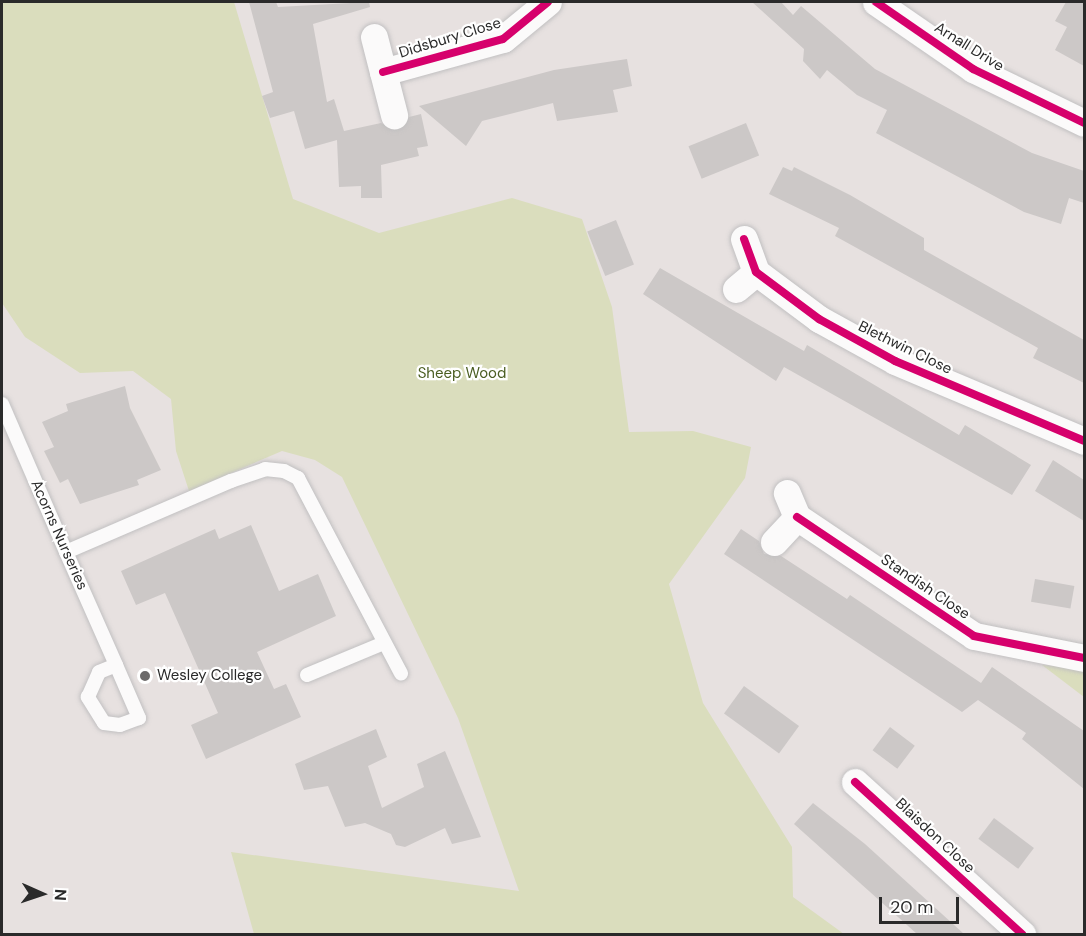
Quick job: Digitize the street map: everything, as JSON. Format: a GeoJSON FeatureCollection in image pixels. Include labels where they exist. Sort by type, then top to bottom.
{"type":"FeatureCollection","features":[{"type":"Feature","properties":{"kind":"street","name":"Didsbury Close"},"geometry":{"type":"LineString","coordinates":[[383,72],[503,39],[548,2]]}},
{"type":"Feature","properties":{"kind":"street","name":"Arnall Drive"},"geometry":{"type":"LineString","coordinates":[[876,2],[973,69],[1084,123]]}},
{"type":"Feature","properties":{"kind":"street","name":"Didsbury Close"},"geometry":{"type":"LineString","coordinates":[[374,38],[394,115]]}},
{"type":"Feature","properties":{"kind":"street"},"geometry":{"type":"LineString","coordinates":[[736,289],[756,272],[744,239]]}},
{"type":"Feature","properties":{"kind":"street","name":"Blethwin Close"},"geometry":{"type":"LineString","coordinates":[[756,272],[819,320],[895,361],[1084,441]]}},
{"type":"Feature","properties":{"kind":"street"},"geometry":{"type":"LineString","coordinates":[[774,542],[797,517],[787,493]]}},
{"type":"Feature","properties":{"kind":"street","name":"Standish Close"},"geometry":{"type":"LineString","coordinates":[[797,517],[975,636],[1084,658]]}},
{"type":"Feature","properties":{"kind":"street","name":"Blaisdon Close"},"geometry":{"type":"LineString","coordinates":[[858,791],[1022,934]]}},
{"type":"Feature","properties":{"kind":"lane","name":"Acorns Nurseries"},"geometry":{"type":"LineString","coordinates":[[2,404],[66,552],[116,665],[139,718],[120,725],[104,723],[88,697],[99,672],[116,665]]}},
{"type":"Feature","properties":{"kind":"lane"},"geometry":{"type":"LineString","coordinates":[[66,552],[231,481],[266,469],[284,471],[298,478],[401,673]]}},
{"type":"Feature","properties":{"kind":"lane"},"geometry":{"type":"LineString","coordinates":[[307,675],[384,643]]}},
{"type":"Feature","properties":{"kind":"green space","name":"Sheep Wood"},"geometry":{"type":"Polygon","coordinates":[[[2,2],[234,2],[293,199],[379,233],[512,198],[582,219],[612,307],[629,432],[693,431],[751,447],[745,478],[669,584],[703,703],[792,847],[793,897],[844,934],[254,934],[231,852],[519,891],[458,718],[342,477],[315,460],[282,451],[189,491],[176,451],[171,399],[133,371],[80,373],[25,337],[2,303],[2,2]]]}},
{"type":"Feature","properties":{"kind":"green space"},"geometry":{"type":"Polygon","coordinates":[[[1042,665],[1084,668],[1084,697],[1042,665]]]}},
{"type":"Feature","properties":{"kind":"building"},"geometry":{"type":"Polygon","coordinates":[[[249,2],[276,2],[278,7],[369,2],[370,7],[313,24],[327,102],[334,99],[344,131],[381,123],[397,130],[409,117],[421,114],[428,146],[417,148],[419,156],[381,165],[382,198],[361,198],[361,186],[339,187],[337,140],[305,149],[294,111],[270,118],[262,96],[273,92],[249,2]]]}},
{"type":"Feature","properties":{"kind":"building"},"geometry":{"type":"Polygon","coordinates":[[[752,2],[781,2],[793,15],[801,6],[875,69],[1032,153],[1084,171],[1084,203],[1069,198],[1061,224],[1024,212],[876,133],[887,110],[857,95],[827,70],[820,79],[803,61],[804,49],[752,2]]]}},
{"type":"Feature","properties":{"kind":"building"},"geometry":{"type":"Polygon","coordinates":[[[1066,2],[1084,2],[1084,66],[1055,50],[1067,27],[1055,21],[1066,2]]]}},
{"type":"Feature","properties":{"kind":"building"},"geometry":{"type":"Polygon","coordinates":[[[627,59],[632,86],[613,90],[618,112],[557,121],[553,103],[482,121],[466,146],[419,106],[554,70],[627,59]]]}},
{"type":"Feature","properties":{"kind":"building"},"geometry":{"type":"Polygon","coordinates":[[[746,123],[759,155],[702,179],[689,146],[746,123]]]}},
{"type":"Feature","properties":{"kind":"building"},"geometry":{"type":"Polygon","coordinates":[[[783,167],[792,171],[794,167],[850,195],[924,238],[924,250],[1084,340],[1084,383],[1033,358],[1038,348],[835,236],[839,228],[769,194],[783,167]]]}},
{"type":"Feature","properties":{"kind":"building"},"geometry":{"type":"Polygon","coordinates":[[[616,220],[634,265],[605,276],[587,232],[616,220]]]}},
{"type":"Feature","properties":{"kind":"building"},"geometry":{"type":"Polygon","coordinates":[[[660,268],[804,351],[807,345],[959,435],[965,425],[1031,465],[1012,495],[784,367],[776,381],[643,294],[660,268]]]}},
{"type":"Feature","properties":{"kind":"building"},"geometry":{"type":"Polygon","coordinates":[[[125,386],[130,408],[161,470],[137,480],[139,485],[80,504],[68,479],[60,483],[44,451],[54,447],[42,422],[68,411],[66,404],[125,386]]]}},
{"type":"Feature","properties":{"kind":"building"},"geometry":{"type":"Polygon","coordinates":[[[1053,460],[1084,480],[1084,521],[1035,491],[1053,460]]]}},
{"type":"Feature","properties":{"kind":"building"},"geometry":{"type":"Polygon","coordinates":[[[251,525],[279,591],[318,574],[336,616],[257,652],[274,689],[286,684],[301,717],[206,759],[191,725],[218,713],[165,593],[136,605],[121,571],[215,529],[219,539],[251,525]]]}},
{"type":"Feature","properties":{"kind":"building"},"geometry":{"type":"Polygon","coordinates":[[[741,529],[759,541],[764,554],[781,556],[847,599],[850,595],[981,683],[992,667],[1084,731],[1084,789],[1022,739],[1026,733],[978,700],[962,712],[724,554],[741,529]]]}},
{"type":"Feature","properties":{"kind":"building"},"geometry":{"type":"Polygon","coordinates":[[[1035,579],[1074,586],[1070,609],[1031,602],[1035,579]]]}},
{"type":"Feature","properties":{"kind":"building"},"geometry":{"type":"Polygon","coordinates":[[[744,686],[799,726],[779,753],[724,714],[744,686]]]}},
{"type":"Feature","properties":{"kind":"building"},"geometry":{"type":"Polygon","coordinates":[[[890,727],[915,746],[897,769],[873,750],[890,727]]]}},
{"type":"Feature","properties":{"kind":"building"},"geometry":{"type":"Polygon","coordinates":[[[376,729],[387,757],[368,766],[382,808],[424,787],[417,764],[445,751],[481,837],[452,844],[445,828],[405,847],[396,845],[391,834],[365,823],[345,827],[328,786],[304,790],[295,764],[376,729]]]}},
{"type":"Feature","properties":{"kind":"building"},"geometry":{"type":"Polygon","coordinates":[[[813,803],[865,844],[964,934],[917,934],[794,824],[813,803]]]}},
{"type":"Feature","properties":{"kind":"building"},"geometry":{"type":"Polygon","coordinates":[[[994,818],[1034,848],[1018,869],[978,839],[994,818]]]}},
{"type":"Feature","properties":{"kind":"cycle path"},"geometry":{"type":"LineString","coordinates":[[383,72],[503,39],[548,2]]}},
{"type":"Feature","properties":{"kind":"cycle path"},"geometry":{"type":"LineString","coordinates":[[876,2],[973,69],[1084,123]]}},
{"type":"Feature","properties":{"kind":"cycle path"},"geometry":{"type":"LineString","coordinates":[[744,239],[756,272],[819,319],[895,361],[1084,441]]}},
{"type":"Feature","properties":{"kind":"cycle path"},"geometry":{"type":"LineString","coordinates":[[797,517],[974,636],[1084,658]]}},
{"type":"Feature","properties":{"kind":"cycle path"},"geometry":{"type":"LineString","coordinates":[[855,782],[1022,934]]}},
{"type":"Feature","properties":{"kind":"place","name":"Wesley College"},"geometry":{"type":"Point","coordinates":[145,676]}}]}
